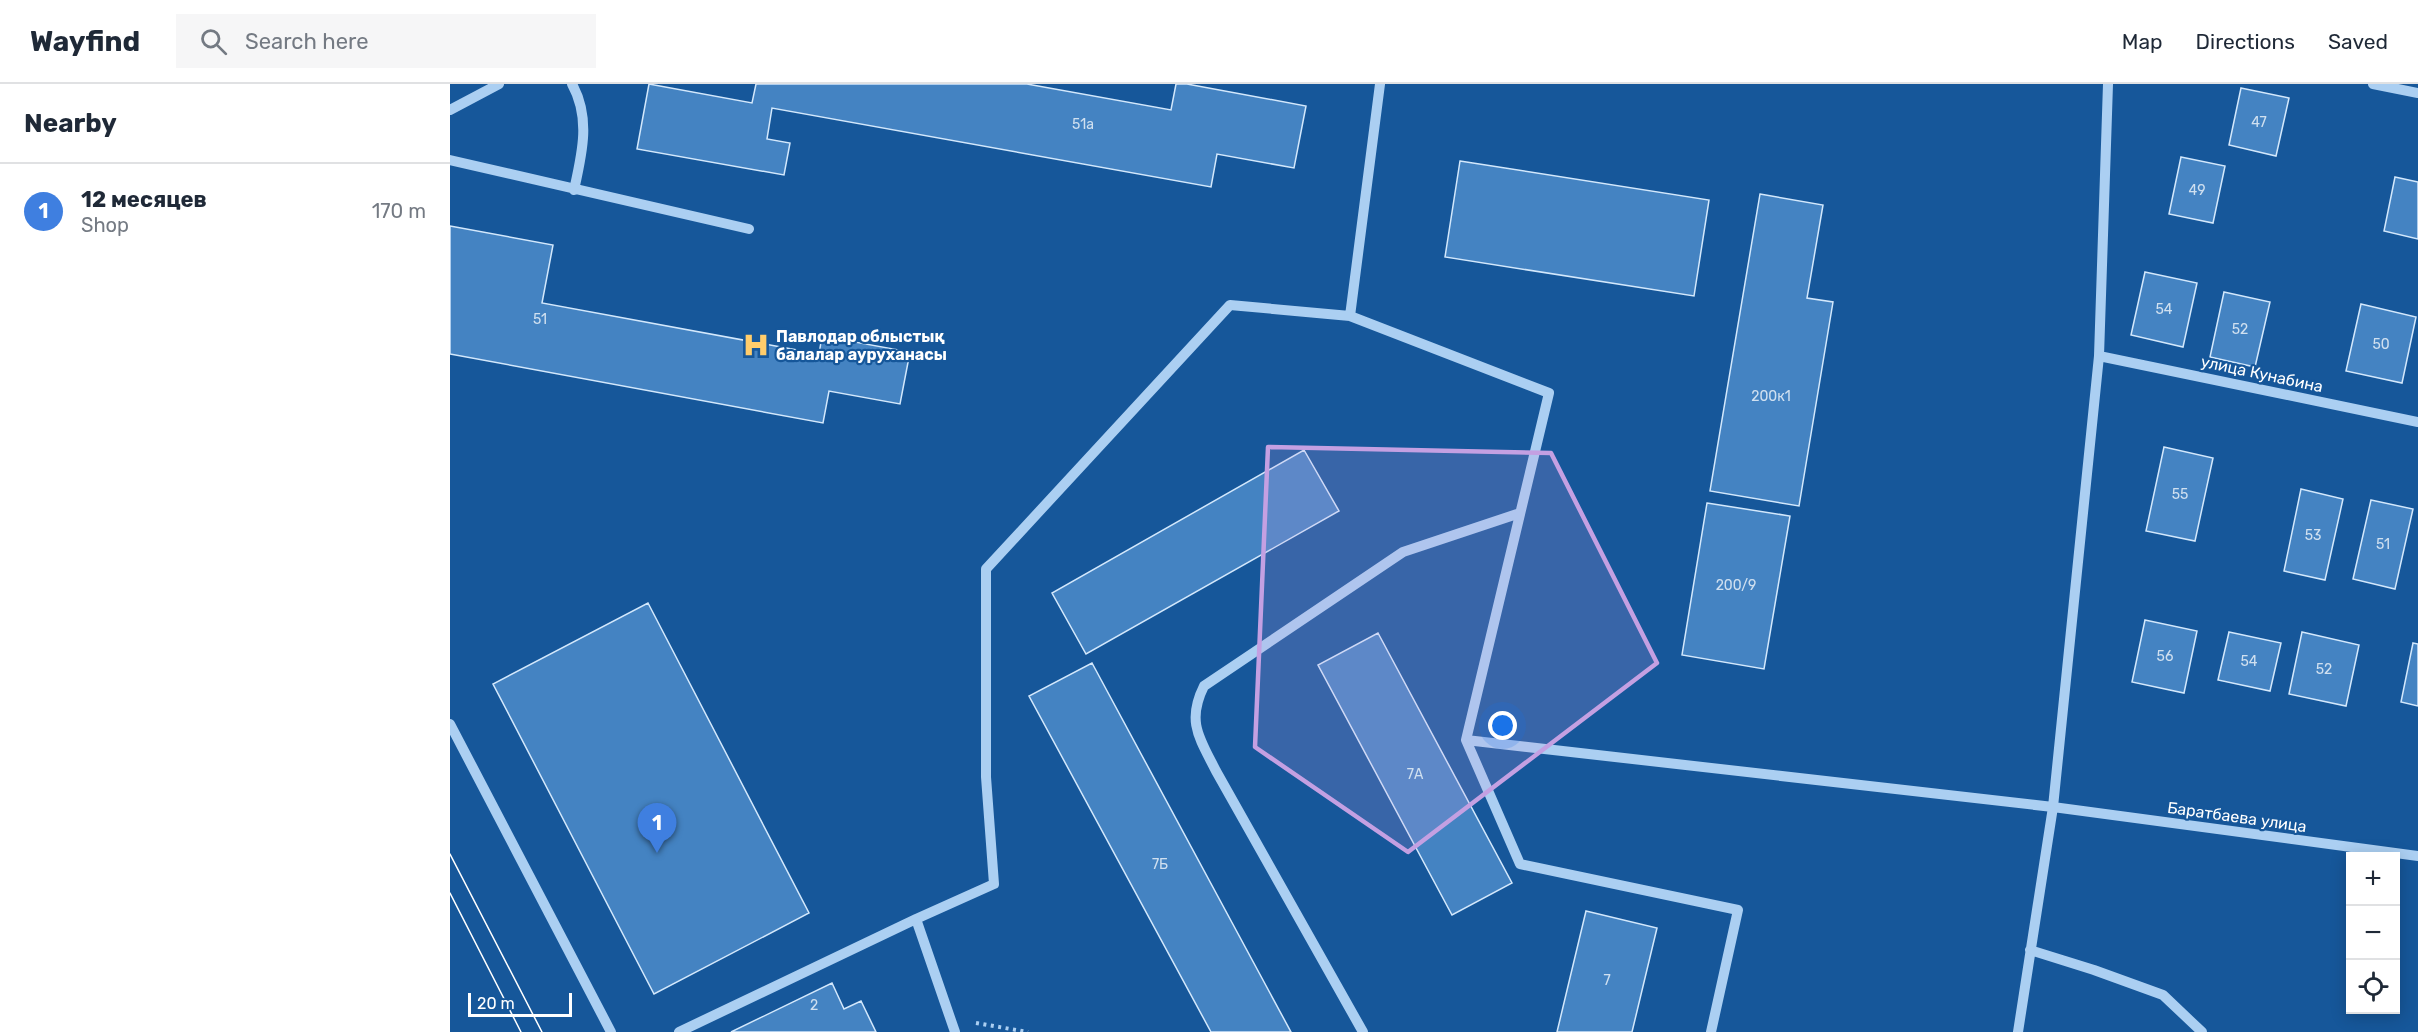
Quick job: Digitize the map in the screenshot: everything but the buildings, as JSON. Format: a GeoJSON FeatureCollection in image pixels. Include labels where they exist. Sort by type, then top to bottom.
{"type":"FeatureCollection","features":[{"type":"Feature","properties":{"kind":"street"},"geometry":{"type":"LineString","coordinates":[[450,110],[499,84]]}},
{"type":"Feature","properties":{"kind":"street"},"geometry":{"type":"LineString","coordinates":[[572,84],[585,118],[582,153],[574,190]]}},
{"type":"Feature","properties":{"kind":"street"},"geometry":{"type":"LineString","coordinates":[[1350,316],[1380,84]]}},
{"type":"Feature","properties":{"kind":"street"},"geometry":{"type":"LineString","coordinates":[[2018,1032],[2053,807],[2099,356],[2108,84]]}},
{"type":"Feature","properties":{"kind":"street"},"geometry":{"type":"LineString","coordinates":[[2373,84],[2418,93]]}},
{"type":"Feature","properties":{"kind":"street"},"geometry":{"type":"LineString","coordinates":[[450,160],[750,229]]}},
{"type":"Feature","properties":{"kind":"street"},"geometry":{"type":"LineString","coordinates":[[679,1032],[994,884],[986,777],[986,569],[1230,305],[1350,316],[1549,393],[1466,740],[1521,864],[1738,910],[1711,1032]]}},
{"type":"Feature","properties":{"kind":"street","name":"улица Кунабина"},"geometry":{"type":"LineString","coordinates":[[2099,356],[2418,422]]}},
{"type":"Feature","properties":{"kind":"street"},"geometry":{"type":"LineString","coordinates":[[1363,1032],[1216,771],[1195,729],[1194,714],[1197,699],[1204,686],[1403,552],[1520,513]]}},
{"type":"Feature","properties":{"kind":"street"},"geometry":{"type":"LineString","coordinates":[[450,724],[611,1032]]}},
{"type":"Feature","properties":{"kind":"street","name":"Баратбаева улица"},"geometry":{"type":"LineString","coordinates":[[1466,740],[2053,807],[2418,856]]}},
{"type":"Feature","properties":{"kind":"street"},"geometry":{"type":"LineString","coordinates":[[916,919],[955,1032]]}},
{"type":"Feature","properties":{"kind":"street"},"geometry":{"type":"LineString","coordinates":[[2030,950],[2163,995],[2202,1032]]}},
{"type":"Feature","properties":{"kind":"path"},"geometry":{"type":"LineString","coordinates":[[951,1018],[1028,1032]]}},
{"type":"Feature","properties":{"kind":"highlighted area"},"geometry":{"type":"Polygon","coordinates":[[[1268,447],[1551,453],[1657,663],[1408,852],[1255,747],[1268,447]]]}},
{"type":"Feature","properties":{"kind":"tram line"},"geometry":{"type":"LineString","coordinates":[[450,854],[542,1032]]}},
{"type":"Feature","properties":{"kind":"tram line"},"geometry":{"type":"LineString","coordinates":[[450,893],[521,1032]]}},
{"type":"Feature","properties":{"kind":"place","name":"Павлодар облыстық балалар ауруханасы"},"geometry":{"type":"Point","coordinates":[756,345]}},
{"type":"Feature","properties":{"kind":"place","name":"12 месяцев"},"geometry":{"type":"Point","coordinates":[657,853]}}]}
